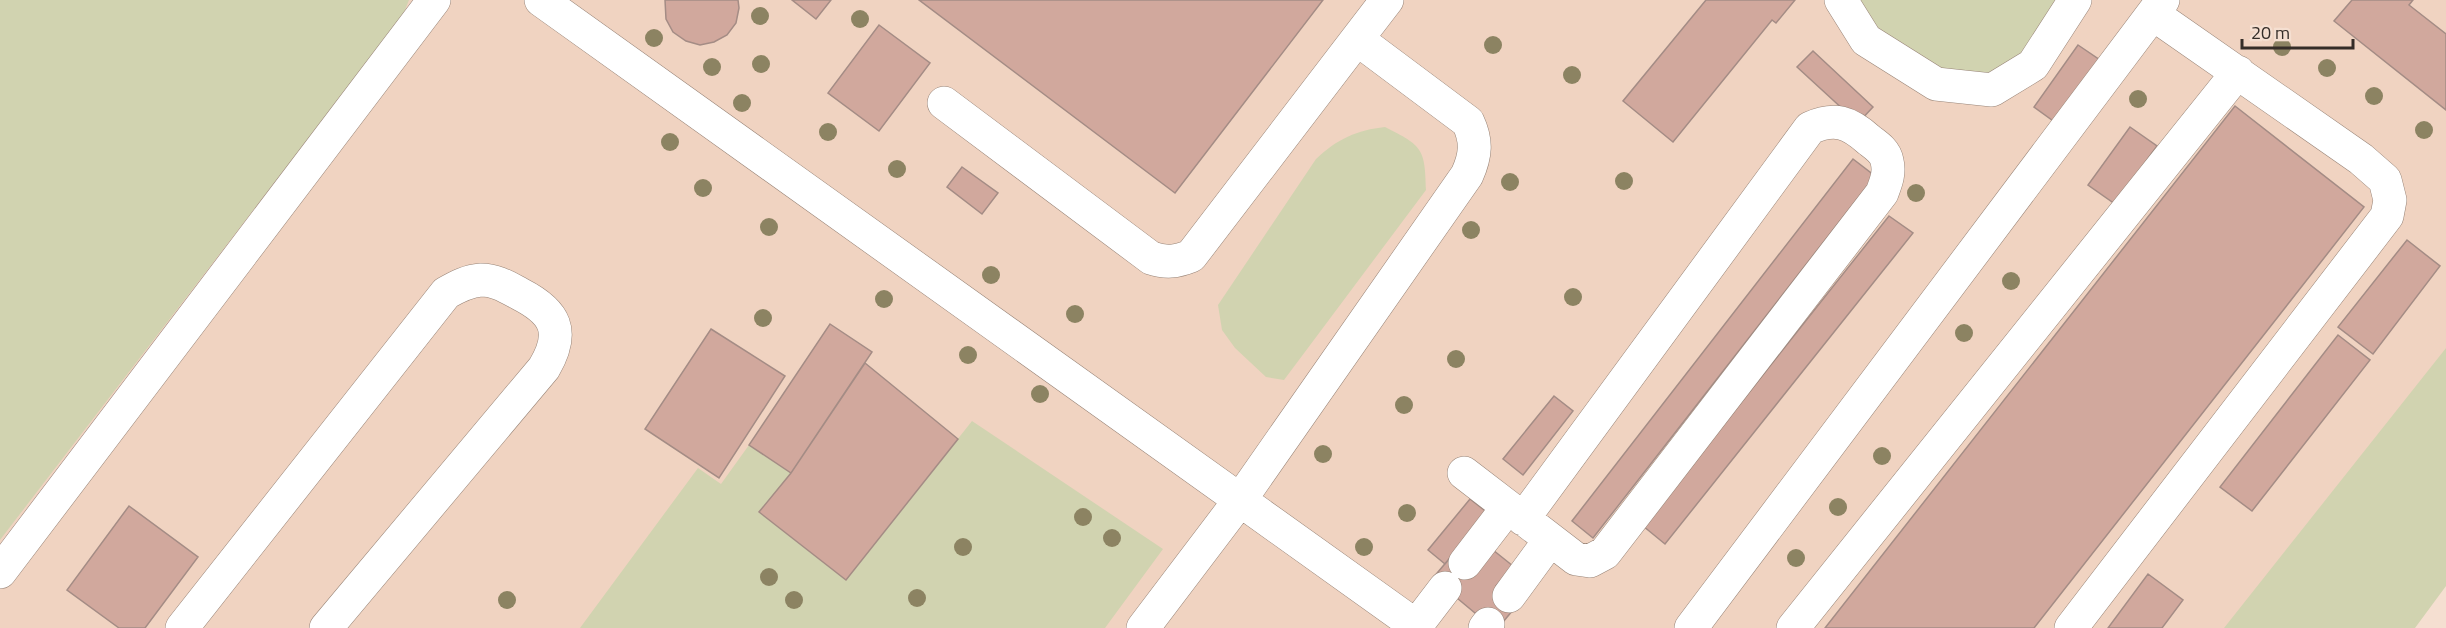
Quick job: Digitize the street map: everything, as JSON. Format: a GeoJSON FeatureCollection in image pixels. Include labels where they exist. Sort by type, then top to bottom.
{"type":"FeatureCollection","features":[{"type":"Feature","properties":{"kind":"lane"},"geometry":{"type":"LineString","coordinates":[[0,572],[434,0]]}},
{"type":"Feature","properties":{"kind":"lane"},"geometry":{"type":"LineString","coordinates":[[541,0],[1417,627],[1445,588]]}},
{"type":"Feature","properties":{"kind":"lane"},"geometry":{"type":"LineString","coordinates":[[944,103],[1151,258],[1173,262],[1191,256],[1387,0]]}},
{"type":"Feature","properties":{"kind":"lane"},"geometry":{"type":"LineString","coordinates":[[1841,0],[1866,40],[1936,84],[1992,90],[2033,65],[2075,0]]}},
{"type":"Feature","properties":{"kind":"lane"},"geometry":{"type":"LineString","coordinates":[[1691,628],[2158,7],[2238,72],[2361,159],[2385,180],[2390,200],[2387,216],[2071,628]]}},
{"type":"Feature","properties":{"kind":"lane"},"geometry":{"type":"LineString","coordinates":[[1143,628],[1240,500],[1467,175],[1473,161],[1475,147],[1468,122],[1357,39]]}},
{"type":"Feature","properties":{"kind":"lane"},"geometry":{"type":"LineString","coordinates":[[1793,628],[2238,72]]}},
{"type":"Feature","properties":{"kind":"lane"},"geometry":{"type":"LineString","coordinates":[[1464,473],[1516,513],[1576,560],[1598,558],[1605,553],[1882,193],[1888,175],[1884,153],[1853,126],[1836,120],[1810,128],[1516,513],[1465,562]]}},
{"type":"Feature","properties":{"kind":"lane"},"geometry":{"type":"LineString","coordinates":[[182,628],[446,292],[464,283],[488,280],[498,282],[532,300],[551,315],[554,328],[551,356],[544,368],[326,628]]}},
{"type":"Feature","properties":{"kind":"lane"},"geometry":{"type":"LineString","coordinates":[[1509,596],[1550,540]]}},
{"type":"Feature","properties":{"kind":"shaded area"},"geometry":{"type":"Polygon","coordinates":[[[0,0],[2446,0],[2446,580],[2411,628],[0,628],[0,0]]]}},
{"type":"Feature","properties":{"kind":"green space"},"geometry":{"type":"Polygon","coordinates":[[[0,0],[409,0],[403,15],[0,540],[0,0]]]}},
{"type":"Feature","properties":{"kind":"green space"},"geometry":{"type":"Polygon","coordinates":[[[1841,0],[2085,0],[2033,65],[1936,84],[1841,0]]]}},
{"type":"Feature","properties":{"kind":"green space"},"geometry":{"type":"Polygon","coordinates":[[[1385,127],[1407,139],[1419,150],[1425,166],[1426,190],[1284,380],[1266,377],[1235,348],[1222,330],[1218,305],[1316,159],[1348,137],[1365,130],[1385,127]]]}},
{"type":"Feature","properties":{"kind":"green space"},"geometry":{"type":"Polygon","coordinates":[[[2446,348],[2446,586],[2415,628],[2224,628],[2446,348]]]}},
{"type":"Feature","properties":{"kind":"green space"},"geometry":{"type":"Polygon","coordinates":[[[972,421],[1163,549],[1105,628],[580,628],[698,468],[721,484],[749,445],[791,473],[760,513],[846,580],[972,421]]]}},
{"type":"Feature","properties":{"kind":"building"},"geometry":{"type":"Polygon","coordinates":[[[665,0],[738,0],[736,23],[727,35],[714,42],[700,45],[686,41],[673,32],[666,19],[665,0]]]}},
{"type":"Feature","properties":{"kind":"building"},"geometry":{"type":"Polygon","coordinates":[[[792,0],[831,0],[816,19],[792,0]]]}},
{"type":"Feature","properties":{"kind":"building"},"geometry":{"type":"Polygon","coordinates":[[[919,0],[1323,0],[1175,193],[919,0]]]}},
{"type":"Feature","properties":{"kind":"building"},"geometry":{"type":"Polygon","coordinates":[[[1706,0],[1795,0],[1776,23],[1772,20],[1673,142],[1623,101],[1706,0]]]}},
{"type":"Feature","properties":{"kind":"building"},"geometry":{"type":"Polygon","coordinates":[[[2352,0],[2413,0],[2409,5],[2446,34],[2446,110],[2334,21],[2352,0]]]}},
{"type":"Feature","properties":{"kind":"building"},"geometry":{"type":"Polygon","coordinates":[[[879,25],[930,63],[879,131],[828,93],[879,25]]]}},
{"type":"Feature","properties":{"kind":"building"},"geometry":{"type":"Polygon","coordinates":[[[2078,45],[2100,60],[2056,123],[2034,107],[2078,45]]]}},
{"type":"Feature","properties":{"kind":"building"},"geometry":{"type":"Polygon","coordinates":[[[1813,51],[1873,107],[1858,123],[1797,67],[1813,51]]]}},
{"type":"Feature","properties":{"kind":"building"},"geometry":{"type":"Polygon","coordinates":[[[2235,106],[2364,207],[2034,628],[1825,628],[2235,106]]]}},
{"type":"Feature","properties":{"kind":"building"},"geometry":{"type":"Polygon","coordinates":[[[2130,127],[2157,146],[2115,204],[2088,185],[2130,127]]]}},
{"type":"Feature","properties":{"kind":"building"},"geometry":{"type":"Polygon","coordinates":[[[1853,159],[1875,176],[1593,538],[1572,521],[1853,159]]]}},
{"type":"Feature","properties":{"kind":"building"},"geometry":{"type":"Polygon","coordinates":[[[962,167],[998,193],[982,214],[947,187],[962,167]]]}},
{"type":"Feature","properties":{"kind":"building"},"geometry":{"type":"Polygon","coordinates":[[[1889,216],[1913,233],[1665,544],[1643,526],[1889,216]]]}},
{"type":"Feature","properties":{"kind":"building"},"geometry":{"type":"Polygon","coordinates":[[[2407,240],[2440,266],[2373,354],[2338,327],[2407,240]]]}},
{"type":"Feature","properties":{"kind":"building"},"geometry":{"type":"Polygon","coordinates":[[[830,324],[872,352],[791,473],[749,445],[830,324]]]}},
{"type":"Feature","properties":{"kind":"building"},"geometry":{"type":"Polygon","coordinates":[[[711,329],[785,376],[719,478],[645,429],[711,329]]]}},
{"type":"Feature","properties":{"kind":"building"},"geometry":{"type":"Polygon","coordinates":[[[2338,335],[2370,360],[2252,511],[2220,487],[2338,335]]]}},
{"type":"Feature","properties":{"kind":"building"},"geometry":{"type":"Polygon","coordinates":[[[865,363],[958,439],[846,580],[759,512],[791,473],[865,363]]]}},
{"type":"Feature","properties":{"kind":"building"},"geometry":{"type":"Polygon","coordinates":[[[1554,396],[1573,411],[1523,475],[1503,459],[1554,396]]]}},
{"type":"Feature","properties":{"kind":"building"},"geometry":{"type":"Polygon","coordinates":[[[1470,499],[1488,513],[1445,564],[1428,550],[1470,499]]]}},
{"type":"Feature","properties":{"kind":"building"},"geometry":{"type":"Polygon","coordinates":[[[129,506],[198,557],[145,628],[119,628],[67,590],[129,506]]]}},
{"type":"Feature","properties":{"kind":"building"},"geometry":{"type":"Polygon","coordinates":[[[1493,550],[1513,566],[1496,586],[1518,604],[1498,628],[1493,628],[1433,578],[1454,553],[1493,550]]]}},
{"type":"Feature","properties":{"kind":"building"},"geometry":{"type":"Polygon","coordinates":[[[2148,574],[2183,600],[2162,628],[2108,628],[2148,574]]]}}]}
